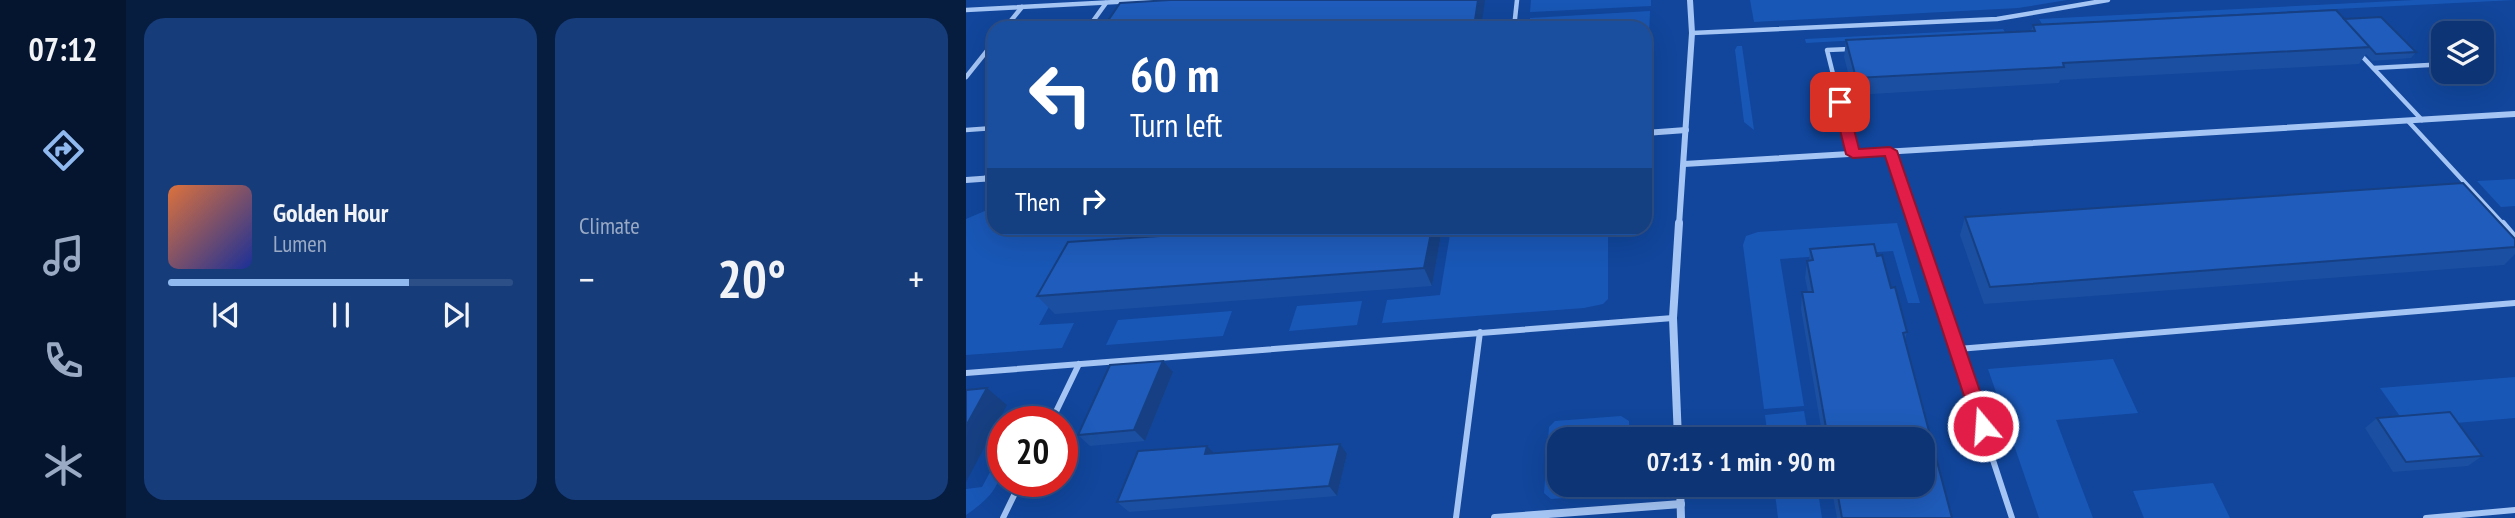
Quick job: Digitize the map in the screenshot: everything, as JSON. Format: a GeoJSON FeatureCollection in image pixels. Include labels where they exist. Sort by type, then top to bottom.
{"type":"FeatureCollection","features":[{"type":"Feature","properties":{"kind":"street"},"geometry":{"type":"LineString","coordinates":[[1678,427],[1673,318],[1692,33],[1690,0]]}},
{"type":"Feature","properties":{"kind":"street"},"geometry":{"type":"LineString","coordinates":[[1684,164],[2515,114]]}},
{"type":"Feature","properties":{"kind":"street"},"geometry":{"type":"LineString","coordinates":[[1652,132],[1686,130]]}},
{"type":"Feature","properties":{"kind":"street"},"geometry":{"type":"LineString","coordinates":[[966,180],[985,178]]}},
{"type":"Feature","properties":{"kind":"street"},"geometry":{"type":"LineString","coordinates":[[1681,497],[1681,518]]}},
{"type":"Feature","properties":{"kind":"street"},"geometry":{"type":"LineString","coordinates":[[1495,518],[1681,504]]}},
{"type":"Feature","properties":{"kind":"lane"},"geometry":{"type":"LineString","coordinates":[[966,10],[1153,0]]}},
{"type":"Feature","properties":{"kind":"lane"},"geometry":{"type":"LineString","coordinates":[[1515,21],[1517,0]]}},
{"type":"Feature","properties":{"kind":"lane"},"geometry":{"type":"LineString","coordinates":[[1692,33],[1997,19],[2108,0]]}},
{"type":"Feature","properties":{"kind":"lane"},"geometry":{"type":"LineString","coordinates":[[1093,21],[1106,3]]}},
{"type":"Feature","properties":{"kind":"lane"},"geometry":{"type":"LineString","coordinates":[[1011,21],[1022,7]]}},
{"type":"Feature","properties":{"kind":"lane"},"geometry":{"type":"LineString","coordinates":[[1853,49],[1827,50],[1853,154]]}},
{"type":"Feature","properties":{"kind":"lane"},"geometry":{"type":"LineString","coordinates":[[2355,49],[2422,120]]}},
{"type":"Feature","properties":{"kind":"lane"},"geometry":{"type":"LineString","coordinates":[[966,77],[987,51]]}},
{"type":"Feature","properties":{"kind":"lane"},"geometry":{"type":"LineString","coordinates":[[2374,68],[2429,65]]}},
{"type":"Feature","properties":{"kind":"lane"},"geometry":{"type":"LineString","coordinates":[[2408,121],[2515,237]]}},
{"type":"Feature","properties":{"kind":"lane"},"geometry":{"type":"LineString","coordinates":[[966,130],[987,128]]}},
{"type":"Feature","properties":{"kind":"lane"},"geometry":{"type":"LineString","coordinates":[[1890,151],[2012,518]]}},
{"type":"Feature","properties":{"kind":"lane"},"geometry":{"type":"LineString","coordinates":[[1958,349],[2515,303]]}},
{"type":"Feature","properties":{"kind":"lane"},"geometry":{"type":"LineString","coordinates":[[966,373],[1673,318]]}},
{"type":"Feature","properties":{"kind":"lane"},"geometry":{"type":"LineString","coordinates":[[1456,518],[1480,332]]}},
{"type":"Feature","properties":{"kind":"lane"},"geometry":{"type":"LineString","coordinates":[[1059,406],[1079,364]]}},
{"type":"Feature","properties":{"kind":"lane"},"geometry":{"type":"LineString","coordinates":[[1003,518],[1013,497]]}},
{"type":"Feature","properties":{"kind":"lane"},"geometry":{"type":"LineString","coordinates":[[2426,518],[2515,510]]}},
{"type":"Feature","properties":{"kind":"shaded area"},"geometry":{"type":"Polygon","coordinates":[[[1531,0],[1651,0],[1651,6],[1530,12],[1531,0]]]}},
{"type":"Feature","properties":{"kind":"shaded area"},"geometry":{"type":"Polygon","coordinates":[[[1750,0],[2067,0],[2018,8],[1754,22],[1750,0]]]}},
{"type":"Feature","properties":{"kind":"shaded area"},"geometry":{"type":"Polygon","coordinates":[[[2415,0],[2515,0],[2042,24],[2039,19],[2415,0]]]}},
{"type":"Feature","properties":{"kind":"shaded area"},"geometry":{"type":"Polygon","coordinates":[[[1650,11],[1650,21],[1530,21],[1530,18],[1650,11]]]}},
{"type":"Feature","properties":{"kind":"shaded area"},"geometry":{"type":"Polygon","coordinates":[[[2003,29],[2005,32],[1806,43],[1805,39],[2003,29]]]}},
{"type":"Feature","properties":{"kind":"shaded area"},"geometry":{"type":"Polygon","coordinates":[[[1737,46],[1742,46],[1754,130],[1744,122],[1735,50],[1737,46]]]}},
{"type":"Feature","properties":{"kind":"shaded area"},"geometry":{"type":"Polygon","coordinates":[[[2515,179],[2515,206],[2501,207],[2477,181],[2515,179]]]}},
{"type":"Feature","properties":{"kind":"shaded area"},"geometry":{"type":"Polygon","coordinates":[[[987,210],[987,235],[1347,235],[1078,253],[1039,325],[1074,323],[1062,348],[966,355],[966,219],[987,210]]]}},
{"type":"Feature","properties":{"kind":"shaded area"},"geometry":{"type":"Polygon","coordinates":[[[1897,223],[1920,303],[1908,303],[1893,251],[1780,259],[1804,406],[1764,409],[1743,245],[1746,236],[1758,232],[1897,223]]]}},
{"type":"Feature","properties":{"kind":"shaded area"},"geometry":{"type":"Polygon","coordinates":[[[1450,235],[1608,235],[1608,299],[1603,304],[1584,308],[1382,323],[1387,300],[1440,295],[1450,235]]]}},
{"type":"Feature","properties":{"kind":"shaded area"},"geometry":{"type":"Polygon","coordinates":[[[1362,301],[1357,325],[1289,331],[1297,306],[1362,301]]]}},
{"type":"Feature","properties":{"kind":"shaded area"},"geometry":{"type":"Polygon","coordinates":[[[1232,311],[1223,336],[1106,345],[1118,320],[1232,311]]]}},
{"type":"Feature","properties":{"kind":"shaded area"},"geometry":{"type":"Polygon","coordinates":[[[2113,359],[2138,413],[2056,420],[2093,518],[2039,518],[1988,369],[2113,359]]]}},
{"type":"Feature","properties":{"kind":"shaded area"},"geometry":{"type":"Polygon","coordinates":[[[2515,377],[2515,418],[2444,424],[2402,419],[2380,388],[2515,377]]]}},
{"type":"Feature","properties":{"kind":"shaded area"},"geometry":{"type":"Polygon","coordinates":[[[1804,411],[1807,427],[1766,427],[1765,415],[1804,411]]]}},
{"type":"Feature","properties":{"kind":"shaded area"},"geometry":{"type":"Polygon","coordinates":[[[1621,416],[1629,421],[1629,427],[1549,427],[1555,421],[1621,416]]]}},
{"type":"Feature","properties":{"kind":"shaded area"},"geometry":{"type":"Polygon","coordinates":[[[1547,453],[1547,496],[1544,493],[1547,453]]]}},
{"type":"Feature","properties":{"kind":"shaded area"},"geometry":{"type":"Polygon","coordinates":[[[987,478],[987,497],[966,515],[966,489],[982,487],[987,478]]]}},
{"type":"Feature","properties":{"kind":"shaded area"},"geometry":{"type":"Polygon","coordinates":[[[2213,483],[2230,518],[2144,518],[2133,491],[2213,483]]]}},
{"type":"Feature","properties":{"kind":"shaded area"},"geometry":{"type":"Polygon","coordinates":[[[1775,497],[1819,497],[1822,518],[1778,518],[1775,497]]]}},
{"type":"Feature","properties":{"kind":"building"},"geometry":{"type":"Polygon","coordinates":[[[1170,0],[1478,0],[1475,21],[1108,21],[1120,3],[1170,0]]]}},
{"type":"Feature","properties":{"kind":"building"},"geometry":{"type":"Polygon","coordinates":[[[2336,10],[2370,47],[2063,63],[2064,67],[1856,78],[1846,40],[2035,31],[2033,25],[2336,10]]]}},
{"type":"Feature","properties":{"kind":"building"},"geometry":{"type":"Polygon","coordinates":[[[2381,17],[2416,52],[2376,54],[2344,19],[2381,17]]]}},
{"type":"Feature","properties":{"kind":"building"},"geometry":{"type":"Polygon","coordinates":[[[2463,183],[2515,239],[2515,247],[1990,287],[1965,217],[2463,183]]]}},
{"type":"Feature","properties":{"kind":"building"},"geometry":{"type":"Polygon","coordinates":[[[1176,235],[1431,235],[1424,268],[1037,296],[1068,242],[1176,235]]]}},
{"type":"Feature","properties":{"kind":"building"},"geometry":{"type":"Polygon","coordinates":[[[1874,244],[1877,256],[1882,255],[1891,288],[1895,287],[1907,332],[1903,333],[1928,427],[1826,427],[1802,292],[1813,292],[1807,261],[1813,260],[1810,249],[1874,244]]]}},
{"type":"Feature","properties":{"kind":"building"},"geometry":{"type":"Polygon","coordinates":[[[1163,361],[1134,430],[1078,435],[1110,365],[1163,361]]]}},
{"type":"Feature","properties":{"kind":"building"},"geometry":{"type":"Polygon","coordinates":[[[987,388],[966,426],[966,390],[987,388]]]}},
{"type":"Feature","properties":{"kind":"building"},"geometry":{"type":"Polygon","coordinates":[[[2450,412],[2482,456],[2406,462],[2377,418],[2450,412]]]}},
{"type":"Feature","properties":{"kind":"building"},"geometry":{"type":"Polygon","coordinates":[[[1340,444],[1329,486],[1117,502],[1138,451],[1207,446],[1205,454],[1340,444]]]}},
{"type":"Feature","properties":{"kind":"building"},"geometry":{"type":"Polygon","coordinates":[[[1935,454],[1952,518],[1842,518],[1838,497],[1935,497],[1935,454]]]}},
{"type":"Feature","properties":{"kind":"route"},"geometry":{"type":"LineString","coordinates":[[1840,102],[1853,154],[1890,151],[1983,426]]}}]}
